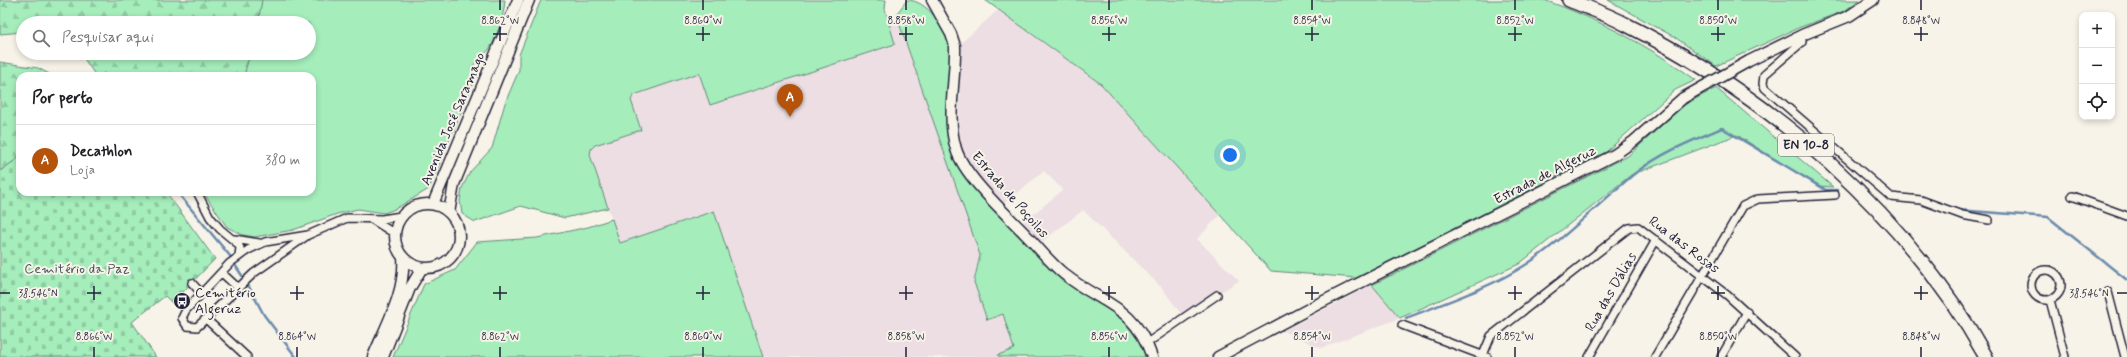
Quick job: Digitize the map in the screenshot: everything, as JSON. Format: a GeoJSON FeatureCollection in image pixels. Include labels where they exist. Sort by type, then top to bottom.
{"type":"FeatureCollection","features":[{"type":"Feature","properties":{"kind":"highway","name":"EN 10-8"},"geometry":{"type":"LineString","coordinates":[[1569,0],[1624,23],[1699,65],[1765,110],[1833,168],[1898,235],[1933,278],[1986,357]]}},
{"type":"Feature","properties":{"kind":"main road","name":"Avenida José Saramago"},"geometry":{"type":"LineString","coordinates":[[432,204],[518,0]]}},
{"type":"Feature","properties":{"kind":"main road","name":"Avenida José Saramago"},"geometry":{"type":"LineString","coordinates":[[401,216],[415,206],[432,204],[449,213],[454,184],[529,0]]}},
{"type":"Feature","properties":{"kind":"main road","name":"Estrada de Poçoilos"},"geometry":{"type":"LineString","coordinates":[[924,0],[933,3],[951,34],[955,46],[952,129],[960,160],[984,190],[1057,268],[1131,318],[1147,343],[1152,357]]}},
{"type":"Feature","properties":{"kind":"main road","name":"Estrada de Algeruz"},"geometry":{"type":"LineString","coordinates":[[1218,357],[1320,303],[1614,155],[1634,141],[1683,98],[1749,61],[1849,16],[1873,0]]}},
{"type":"Feature","properties":{"kind":"main road"},"geometry":{"type":"LineString","coordinates":[[401,216],[394,234],[396,246],[403,257],[415,266],[432,268],[442,264],[450,258],[456,250],[459,231],[456,222],[449,213]]}},
{"type":"Feature","properties":{"kind":"main road"},"geometry":{"type":"LineString","coordinates":[[373,357],[402,286],[404,273],[403,257]]}},
{"type":"Feature","properties":{"kind":"main road"},"geometry":{"type":"LineString","coordinates":[[383,357],[410,288],[422,268]]}},
{"type":"Feature","properties":{"kind":"street"},"geometry":{"type":"LineString","coordinates":[[1802,36],[1802,42],[1764,74],[1763,84],[1765,88],[1891,197],[1921,200],[1962,215],[1990,220]]}},
{"type":"Feature","properties":{"kind":"street"},"geometry":{"type":"LineString","coordinates":[[1655,357],[1739,211],[1747,202],[1764,199],[1835,195]]}},
{"type":"Feature","properties":{"kind":"street"},"geometry":{"type":"LineString","coordinates":[[198,196],[210,217],[220,229],[233,239],[240,248],[239,255]]}},
{"type":"Feature","properties":{"kind":"street"},"geometry":{"type":"LineString","coordinates":[[2072,196],[2127,216]]}},
{"type":"Feature","properties":{"kind":"street"},"geometry":{"type":"LineString","coordinates":[[265,242],[239,255],[186,310],[182,318],[187,326],[192,328],[197,327],[237,287],[254,273],[308,235],[339,220],[354,217],[392,219],[401,216]]}},
{"type":"Feature","properties":{"kind":"street"},"geometry":{"type":"LineString","coordinates":[[371,219],[394,234]]}},
{"type":"Feature","properties":{"kind":"street","name":"Rua das Rosas"},"geometry":{"type":"LineString","coordinates":[[1485,356],[1491,336],[1629,228],[1638,227],[1703,275],[1747,312],[1795,357]]}},
{"type":"Feature","properties":{"kind":"street"},"geometry":{"type":"LineString","coordinates":[[233,239],[249,243],[308,235]]}},
{"type":"Feature","properties":{"kind":"street","name":"Rua das Dálias"},"geometry":{"type":"LineString","coordinates":[[1589,357],[1656,240]]}},
{"type":"Feature","properties":{"kind":"street"},"geometry":{"type":"LineString","coordinates":[[2043,271],[2054,273],[2061,282],[2059,293],[2050,300],[2038,298],[2031,288],[2033,277],[2043,271]]}},
{"type":"Feature","properties":{"kind":"street"},"geometry":{"type":"LineString","coordinates":[[222,273],[237,287]]}},
{"type":"Feature","properties":{"kind":"street"},"geometry":{"type":"LineString","coordinates":[[192,283],[202,294]]}},
{"type":"Feature","properties":{"kind":"street"},"geometry":{"type":"LineString","coordinates":[[2108,292],[2125,357]]}},
{"type":"Feature","properties":{"kind":"street"},"geometry":{"type":"LineString","coordinates":[[1147,343],[1217,295]]}},
{"type":"Feature","properties":{"kind":"street"},"geometry":{"type":"LineString","coordinates":[[2050,300],[2065,357]]}},
{"type":"Feature","properties":{"kind":"street"},"geometry":{"type":"LineString","coordinates":[[1721,357],[1747,312]]}},
{"type":"Feature","properties":{"kind":"street"},"geometry":{"type":"LineString","coordinates":[[206,319],[247,357]]}},
{"type":"Feature","properties":{"kind":"street"},"geometry":{"type":"LineString","coordinates":[[1402,325],[1485,356]]}},
{"type":"Feature","properties":{"kind":"shaded area"},"geometry":{"type":"Polygon","coordinates":[[[998,10],[1101,84],[1221,214],[1197,239],[1239,281],[1182,315],[1162,288],[1083,210],[1039,244],[1021,224],[1063,190],[1044,171],[1003,204],[967,166],[959,150],[956,133],[959,132],[960,44],[998,10]]]}},
{"type":"Feature","properties":{"kind":"shaded area"},"geometry":{"type":"Polygon","coordinates":[[[898,20],[980,250],[974,282],[987,320],[1003,314],[1014,350],[998,355],[999,357],[763,357],[714,212],[620,243],[590,155],[591,149],[595,145],[641,130],[631,100],[634,95],[700,73],[710,105],[895,44],[889,23],[898,20]]]}},
{"type":"Feature","properties":{"kind":"shaded area"},"geometry":{"type":"Polygon","coordinates":[[[1372,285],[1400,318],[1321,348],[1283,331],[1372,285]]]}},
{"type":"Feature","properties":{"kind":"green space"},"geometry":{"type":"Polygon","coordinates":[[[0,0],[262,0],[259,16],[16,16],[16,33],[0,34],[0,0]]]}},
{"type":"Feature","properties":{"kind":"green space"},"geometry":{"type":"Polygon","coordinates":[[[260,0],[505,0],[496,37],[488,51],[471,70],[476,76],[429,189],[395,209],[384,213],[358,209],[337,214],[293,230],[255,237],[243,235],[227,227],[206,196],[316,196],[316,72],[244,72],[246,60],[316,60],[316,16],[257,16],[260,0]]]}},
{"type":"Feature","properties":{"kind":"green space"},"geometry":{"type":"Polygon","coordinates":[[[541,0],[886,0],[885,9],[895,44],[710,105],[699,73],[634,95],[631,100],[641,130],[595,145],[591,149],[590,155],[608,208],[565,218],[521,206],[475,222],[462,214],[460,201],[462,188],[470,172],[492,148],[505,103],[519,70],[519,55],[541,0]]]}},
{"type":"Feature","properties":{"kind":"green space"},"geometry":{"type":"Polygon","coordinates":[[[907,0],[914,1],[928,10],[939,23],[948,39],[951,49],[951,56],[947,109],[948,133],[950,144],[959,166],[1060,279],[1119,315],[1144,347],[1145,357],[999,357],[998,355],[1014,349],[1003,314],[987,320],[974,282],[980,255],[898,20],[898,12],[907,0]]]}},
{"type":"Feature","properties":{"kind":"green space"},"geometry":{"type":"Polygon","coordinates":[[[985,0],[1544,0],[1564,7],[1623,34],[1696,80],[1675,90],[1606,152],[1356,278],[1271,271],[1101,84],[985,0]]]}},
{"type":"Feature","properties":{"kind":"green space"},"geometry":{"type":"Polygon","coordinates":[[[1608,0],[1860,0],[1844,11],[1798,28],[1716,66],[1676,38],[1608,0]]]}},
{"type":"Feature","properties":{"kind":"green space"},"geometry":{"type":"Polygon","coordinates":[[[85,60],[248,60],[245,72],[93,72],[85,60]]]}},
{"type":"Feature","properties":{"kind":"green space"},"geometry":{"type":"Polygon","coordinates":[[[0,62],[38,68],[46,72],[16,72],[16,160],[0,171],[0,62]]]}},
{"type":"Feature","properties":{"kind":"green space"},"geometry":{"type":"Polygon","coordinates":[[[1716,88],[1833,187],[1817,186],[1737,135],[1631,175],[1519,264],[1400,318],[1372,285],[1628,156],[1684,105],[1716,88]]]}},
{"type":"Feature","properties":{"kind":"green space","name":"Cemitério da Paz"},"geometry":{"type":"Polygon","coordinates":[[[16,160],[16,196],[169,196],[215,259],[172,303],[165,296],[132,322],[156,357],[0,357],[0,171],[16,160]]]}},
{"type":"Feature","properties":{"kind":"green space"},"geometry":{"type":"Polygon","coordinates":[[[714,211],[763,357],[393,357],[424,284],[455,270],[477,242],[537,238],[588,227],[612,219],[620,243],[714,211]]]}},
{"type":"Feature","properties":{"kind":"waterway"},"geometry":{"type":"LineString","coordinates":[[1406,318],[1468,294],[1513,273],[1555,243],[1621,185],[1644,167],[1676,148],[1722,128],[1826,190],[1837,190]]}},
{"type":"Feature","properties":{"kind":"waterway"},"geometry":{"type":"LineString","coordinates":[[180,196],[230,256]]}},
{"type":"Feature","properties":{"kind":"waterway"},"geometry":{"type":"LineString","coordinates":[[1958,210],[2048,217],[2127,280]]}},
{"type":"Feature","properties":{"kind":"waterway"},"geometry":{"type":"LineString","coordinates":[[235,265],[243,277]]}},
{"type":"Feature","properties":{"kind":"waterway"},"geometry":{"type":"LineString","coordinates":[[248,285],[264,315],[296,357]]}},
{"type":"Feature","properties":{"kind":"place","name":"Decathlon"},"geometry":{"type":"Point","coordinates":[790,117]}},
{"type":"Feature","properties":{"kind":"place","name":"Cemitério Algeruz"},"geometry":{"type":"Point","coordinates":[182,301]}}]}
